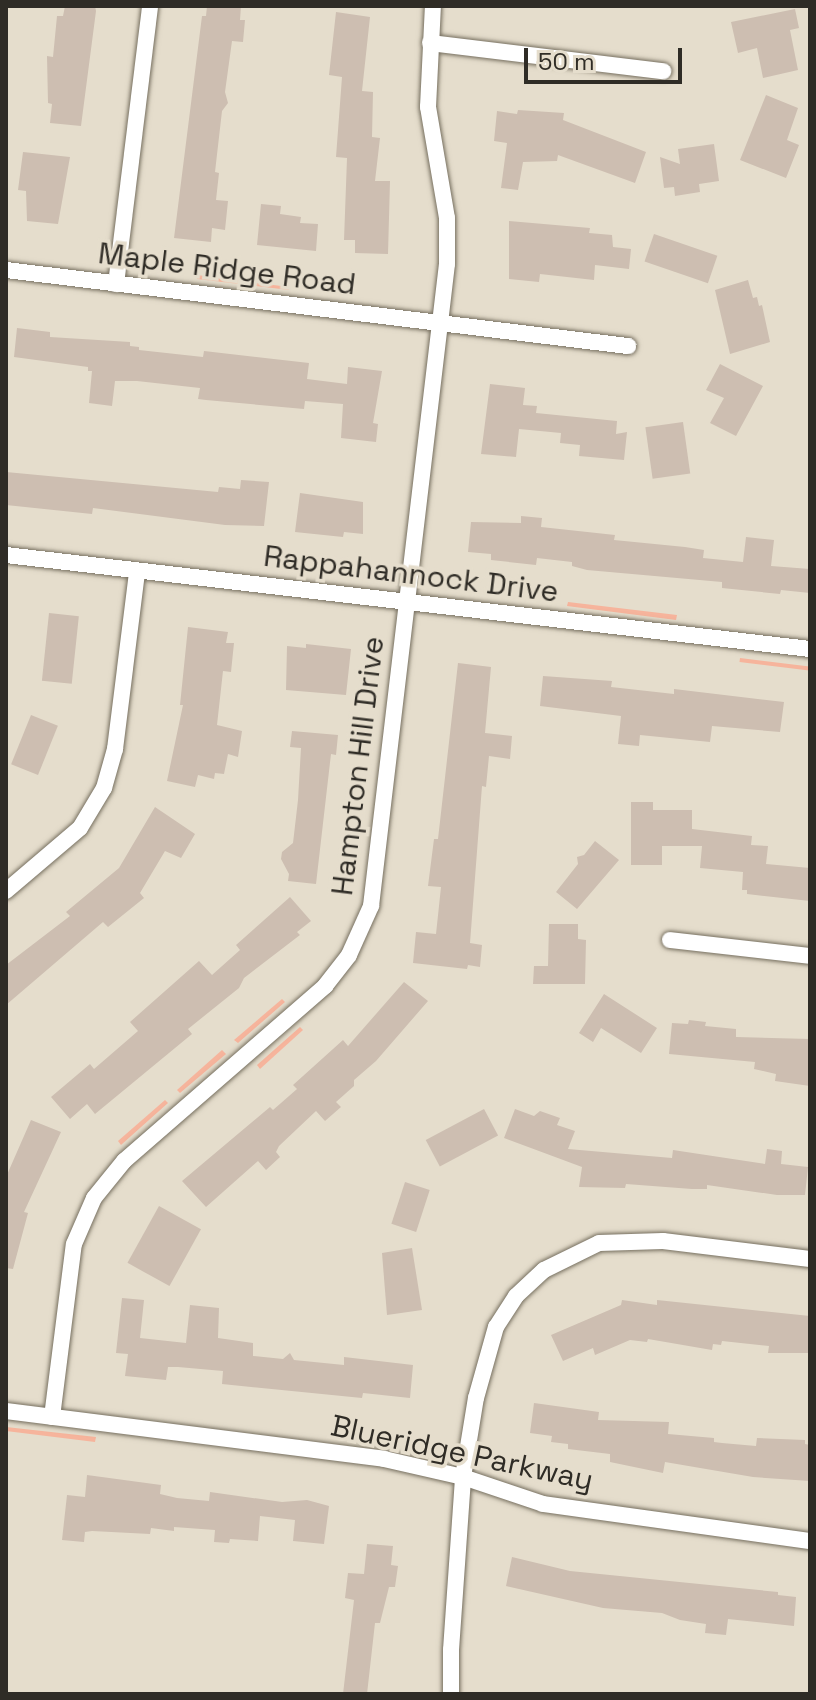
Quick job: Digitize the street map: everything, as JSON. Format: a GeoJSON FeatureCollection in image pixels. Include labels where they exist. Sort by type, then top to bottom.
{"type":"FeatureCollection","features":[{"type":"Feature","properties":{"kind":"street"},"geometry":{"type":"LineString","coordinates":[[116,284],[150,6]]}},
{"type":"Feature","properties":{"kind":"street","name":"Hampton Hill Drive"},"geometry":{"type":"LineString","coordinates":[[52,1417],[74,1244],[94,1198],[124,1161],[325,986],[349,955],[364,927],[375,881],[447,264],[447,218],[429,120],[433,6]]}},
{"type":"Feature","properties":{"kind":"street"},"geometry":{"type":"LineString","coordinates":[[430,43],[663,71]]}},
{"type":"Feature","properties":{"kind":"street","name":"Maple Ridge Road"},"geometry":{"type":"LineString","coordinates":[[6,270],[628,346]]}},
{"type":"Feature","properties":{"kind":"street","name":"Rappahannock Drive"},"geometry":{"type":"LineString","coordinates":[[6,555],[810,649]]}},
{"type":"Feature","properties":{"kind":"street"},"geometry":{"type":"LineString","coordinates":[[6,891],[80,828],[104,788],[115,749],[137,572]]}},
{"type":"Feature","properties":{"kind":"street"},"geometry":{"type":"LineString","coordinates":[[670,940],[810,956]]}},
{"type":"Feature","properties":{"kind":"street"},"geometry":{"type":"LineString","coordinates":[[451,1694],[451,1650],[463,1477],[476,1398],[496,1327],[516,1296],[544,1270],[599,1243],[663,1241],[810,1259]]}},
{"type":"Feature","properties":{"kind":"street","name":"Blueridge Parkway"},"geometry":{"type":"LineString","coordinates":[[6,1411],[384,1459],[463,1477],[543,1504],[810,1541]]}},
{"type":"Feature","properties":{"kind":"shaded area"},"geometry":{"type":"Polygon","coordinates":[[[197,275],[289,287],[289,290],[197,279],[197,275]]]}},
{"type":"Feature","properties":{"kind":"shaded area"},"geometry":{"type":"Polygon","coordinates":[[[568,602],[677,615],[676,620],[567,606],[568,602]]]}},
{"type":"Feature","properties":{"kind":"shaded area"},"geometry":{"type":"Polygon","coordinates":[[[740,658],[809,667],[809,671],[740,662],[740,658]]]}},
{"type":"Feature","properties":{"kind":"shaded area"},"geometry":{"type":"Polygon","coordinates":[[[282,999],[285,1002],[238,1043],[234,1040],[282,999]]]}},
{"type":"Feature","properties":{"kind":"shaded area"},"geometry":{"type":"Polygon","coordinates":[[[300,1027],[303,1030],[260,1069],[257,1065],[300,1027]]]}},
{"type":"Feature","properties":{"kind":"shaded area"},"geometry":{"type":"Polygon","coordinates":[[[222,1050],[226,1054],[180,1093],[177,1090],[222,1050]]]}},
{"type":"Feature","properties":{"kind":"shaded area"},"geometry":{"type":"Polygon","coordinates":[[[165,1100],[168,1103],[121,1145],[118,1141],[165,1100]]]}},
{"type":"Feature","properties":{"kind":"shaded area"},"geometry":{"type":"Polygon","coordinates":[[[6,1427],[96,1437],[95,1442],[6,1431],[6,1427]]]}},
{"type":"Feature","properties":{"kind":"building"},"geometry":{"type":"Polygon","coordinates":[[[65,6],[95,6],[96,11],[81,126],[50,123],[52,104],[48,103],[47,56],[53,57],[57,16],[63,16],[65,6]]]}},
{"type":"Feature","properties":{"kind":"building"},"geometry":{"type":"Polygon","coordinates":[[[207,6],[241,6],[240,20],[245,20],[243,42],[232,41],[225,92],[228,103],[222,111],[215,172],[219,173],[216,200],[228,201],[225,230],[212,228],[211,242],[174,238],[202,16],[206,16],[207,6]]]}},
{"type":"Feature","properties":{"kind":"building"},"geometry":{"type":"Polygon","coordinates":[[[795,9],[799,28],[790,30],[798,70],[763,78],[757,48],[738,53],[731,22],[795,9]]]}},
{"type":"Feature","properties":{"kind":"building"},"geometry":{"type":"Polygon","coordinates":[[[336,12],[370,17],[362,91],[373,92],[372,137],[380,138],[375,181],[390,181],[388,254],[355,253],[355,240],[344,240],[347,158],[336,157],[342,77],[329,75],[336,12]]]}},
{"type":"Feature","properties":{"kind":"building"},"geometry":{"type":"Polygon","coordinates":[[[766,95],[798,108],[787,140],[799,145],[786,178],[740,160],[766,95]]]}},
{"type":"Feature","properties":{"kind":"building"},"geometry":{"type":"Polygon","coordinates":[[[518,110],[564,113],[563,120],[646,152],[635,183],[558,155],[557,161],[523,162],[518,190],[501,188],[507,143],[494,141],[497,111],[517,114],[518,110]]]}},
{"type":"Feature","properties":{"kind":"building"},"geometry":{"type":"Polygon","coordinates":[[[714,144],[719,181],[699,184],[700,192],[675,196],[674,187],[664,188],[660,157],[680,164],[678,149],[714,144]]]}},
{"type":"Feature","properties":{"kind":"building"},"geometry":{"type":"Polygon","coordinates":[[[23,152],[70,157],[58,224],[27,221],[26,191],[18,190],[23,152]]]}},
{"type":"Feature","properties":{"kind":"building"},"geometry":{"type":"Polygon","coordinates":[[[261,204],[281,206],[280,214],[301,217],[300,223],[318,224],[316,251],[257,245],[261,204]]]}},
{"type":"Feature","properties":{"kind":"building"},"geometry":{"type":"Polygon","coordinates":[[[509,221],[590,228],[589,233],[612,235],[613,247],[631,249],[629,269],[595,265],[594,280],[540,274],[539,282],[509,279],[509,221]]]}},
{"type":"Feature","properties":{"kind":"building"},"geometry":{"type":"Polygon","coordinates":[[[654,234],[717,256],[708,283],[645,261],[654,234]]]}},
{"type":"Feature","properties":{"kind":"building"},"geometry":{"type":"Polygon","coordinates":[[[748,280],[753,298],[757,297],[759,306],[762,305],[770,342],[730,354],[715,290],[748,280]]]}},
{"type":"Feature","properties":{"kind":"building"},"geometry":{"type":"Polygon","coordinates":[[[17,328],[50,332],[50,337],[130,342],[130,346],[139,347],[139,350],[203,357],[204,351],[309,363],[307,379],[347,384],[348,367],[382,371],[373,423],[378,424],[376,442],[341,438],[343,404],[305,401],[304,409],[206,400],[198,399],[200,388],[137,381],[115,381],[112,406],[89,403],[92,371],[88,371],[88,367],[14,357],[17,328]]]}},
{"type":"Feature","properties":{"kind":"building"},"geometry":{"type":"Polygon","coordinates":[[[720,364],[763,386],[736,436],[710,423],[724,398],[706,390],[720,364]]]}},
{"type":"Feature","properties":{"kind":"building"},"geometry":{"type":"Polygon","coordinates":[[[490,384],[525,388],[523,405],[537,406],[536,413],[617,421],[616,434],[627,432],[624,460],[579,456],[580,445],[560,443],[561,433],[519,429],[516,457],[481,454],[490,384]]]}},
{"type":"Feature","properties":{"kind":"building"},"geometry":{"type":"Polygon","coordinates":[[[683,422],[690,473],[653,479],[645,427],[683,422]]]}},
{"type":"Feature","properties":{"kind":"building"},"geometry":{"type":"Polygon","coordinates":[[[6,472],[218,492],[219,487],[240,489],[241,480],[269,482],[264,526],[225,525],[93,508],[92,514],[6,505],[6,472]]]}},
{"type":"Feature","properties":{"kind":"building"},"geometry":{"type":"Polygon","coordinates":[[[300,493],[363,502],[363,534],[344,532],[343,537],[295,532],[300,493]]]}},
{"type":"Feature","properties":{"kind":"building"},"geometry":{"type":"Polygon","coordinates":[[[521,516],[542,518],[541,527],[615,535],[614,540],[704,550],[703,558],[743,562],[746,537],[774,540],[771,566],[810,569],[810,593],[781,590],[780,594],[722,588],[722,582],[587,570],[572,566],[572,562],[537,558],[536,565],[491,560],[491,554],[468,552],[471,522],[521,523],[521,516]]]}},
{"type":"Feature","properties":{"kind":"building"},"geometry":{"type":"Polygon","coordinates":[[[49,613],[79,616],[72,684],[42,681],[49,613]]]}},
{"type":"Feature","properties":{"kind":"building"},"geometry":{"type":"Polygon","coordinates":[[[188,627],[228,632],[226,643],[234,643],[231,672],[223,671],[217,725],[242,731],[238,757],[228,754],[224,774],[215,773],[214,779],[198,775],[195,787],[167,781],[183,705],[180,705],[188,627]]]}},
{"type":"Feature","properties":{"kind":"building"},"geometry":{"type":"Polygon","coordinates":[[[306,644],[351,649],[346,695],[286,690],[287,646],[306,648],[306,644]]]}},
{"type":"Feature","properties":{"kind":"building"},"geometry":{"type":"Polygon","coordinates":[[[458,663],[491,667],[485,733],[512,736],[510,759],[489,756],[486,787],[482,786],[470,943],[482,945],[480,967],[468,965],[467,969],[413,963],[416,932],[436,934],[441,887],[428,886],[434,839],[438,839],[458,663]]]}},
{"type":"Feature","properties":{"kind":"building"},"geometry":{"type":"Polygon","coordinates":[[[543,676],[612,681],[611,687],[674,694],[674,689],[784,702],[780,732],[712,726],[710,742],[640,735],[639,746],[618,744],[621,716],[540,706],[543,676]]]}},
{"type":"Feature","properties":{"kind":"building"},"geometry":{"type":"Polygon","coordinates":[[[31,715],[58,726],[38,775],[11,764],[31,715]]]}},
{"type":"Feature","properties":{"kind":"building"},"geometry":{"type":"Polygon","coordinates":[[[292,731],[338,735],[336,755],[331,754],[316,884],[288,881],[289,874],[281,859],[282,852],[293,843],[298,800],[301,748],[290,747],[292,731]]]}},
{"type":"Feature","properties":{"kind":"building"},"geometry":{"type":"Polygon","coordinates":[[[631,802],[653,802],[653,810],[692,810],[692,829],[752,836],[751,845],[768,846],[766,864],[810,868],[810,901],[747,894],[747,890],[742,890],[743,872],[700,868],[702,846],[662,846],[662,865],[631,865],[631,802]]]}},
{"type":"Feature","properties":{"kind":"building"},"geometry":{"type":"Polygon","coordinates":[[[155,807],[195,834],[181,858],[165,851],[140,893],[144,898],[108,927],[103,922],[6,1005],[6,965],[70,916],[66,912],[119,868],[155,807]]]}},
{"type":"Feature","properties":{"kind":"building"},"geometry":{"type":"Polygon","coordinates":[[[595,841],[619,860],[577,909],[556,892],[578,864],[577,857],[584,855],[595,841]]]}},
{"type":"Feature","properties":{"kind":"building"},"geometry":{"type":"Polygon","coordinates":[[[290,897],[311,921],[297,932],[300,935],[244,978],[239,988],[188,1029],[192,1034],[95,1114],[87,1104],[70,1119],[51,1097],[90,1064],[94,1069],[138,1031],[130,1022],[199,961],[212,975],[240,950],[236,945],[290,897]]]}},
{"type":"Feature","properties":{"kind":"building"},"geometry":{"type":"Polygon","coordinates":[[[549,924],[578,924],[578,939],[586,940],[585,984],[533,984],[534,966],[548,966],[549,924]]]}},
{"type":"Feature","properties":{"kind":"building"},"geometry":{"type":"Polygon","coordinates":[[[404,982],[428,1001],[376,1061],[354,1080],[354,1086],[336,1102],[341,1107],[325,1121],[316,1111],[279,1146],[276,1152],[280,1157],[266,1170],[258,1161],[206,1207],[182,1181],[270,1107],[273,1110],[297,1089],[293,1085],[343,1040],[348,1046],[404,982]]]}},
{"type":"Feature","properties":{"kind":"building"},"geometry":{"type":"Polygon","coordinates":[[[604,994],[657,1028],[641,1053],[601,1028],[593,1042],[579,1033],[604,994]]]}},
{"type":"Feature","properties":{"kind":"building"},"geometry":{"type":"Polygon","coordinates":[[[689,1020],[706,1022],[705,1026],[736,1029],[736,1037],[810,1039],[810,1086],[775,1081],[776,1074],[754,1069],[755,1062],[669,1054],[672,1023],[688,1024],[689,1020]]]}},
{"type":"Feature","properties":{"kind":"building"},"geometry":{"type":"Polygon","coordinates":[[[484,1109],[498,1135],[440,1166],[426,1140],[484,1109]]]}},
{"type":"Feature","properties":{"kind":"building"},"geometry":{"type":"Polygon","coordinates":[[[515,1109],[534,1116],[540,1111],[560,1118],[557,1125],[575,1131],[568,1149],[672,1158],[673,1150],[765,1164],[767,1149],[782,1151],[781,1164],[808,1167],[805,1195],[777,1195],[707,1185],[707,1189],[626,1184],[625,1188],[579,1187],[582,1167],[504,1138],[515,1109]]]}},
{"type":"Feature","properties":{"kind":"building"},"geometry":{"type":"Polygon","coordinates":[[[31,1120],[61,1132],[24,1212],[28,1213],[13,1269],[6,1268],[6,1177],[31,1120]]]}},
{"type":"Feature","properties":{"kind":"building"},"geometry":{"type":"Polygon","coordinates":[[[405,1182],[430,1190],[416,1232],[391,1224],[405,1182]]]}},
{"type":"Feature","properties":{"kind":"building"},"geometry":{"type":"Polygon","coordinates":[[[159,1206],[201,1229],[169,1286],[127,1263],[159,1206]]]}},
{"type":"Feature","properties":{"kind":"building"},"geometry":{"type":"Polygon","coordinates":[[[412,1248],[422,1310],[387,1315],[382,1253],[412,1248]]]}},
{"type":"Feature","properties":{"kind":"building"},"geometry":{"type":"Polygon","coordinates":[[[122,1298],[144,1300],[140,1338],[186,1343],[190,1305],[219,1308],[218,1338],[253,1343],[253,1356],[283,1359],[290,1353],[294,1360],[344,1365],[344,1357],[413,1365],[410,1398],[363,1393],[362,1398],[222,1384],[223,1371],[178,1367],[168,1367],[166,1380],[125,1376],[128,1354],[116,1353],[122,1298]]]}},
{"type":"Feature","properties":{"kind":"building"},"geometry":{"type":"Polygon","coordinates":[[[622,1300],[657,1305],[657,1300],[810,1316],[810,1353],[768,1353],[769,1346],[722,1341],[721,1345],[713,1344],[712,1350],[648,1339],[647,1342],[630,1340],[595,1355],[593,1348],[563,1361],[551,1335],[621,1305],[622,1300]]]}},
{"type":"Feature","properties":{"kind":"building"},"geometry":{"type":"Polygon","coordinates":[[[534,1403],[599,1412],[598,1420],[669,1422],[668,1434],[714,1438],[714,1442],[756,1446],[757,1438],[805,1440],[805,1444],[810,1445],[810,1481],[753,1477],[665,1462],[663,1473],[610,1462],[610,1454],[568,1449],[568,1444],[551,1442],[552,1436],[530,1433],[534,1403]]]}},
{"type":"Feature","properties":{"kind":"building"},"geometry":{"type":"Polygon","coordinates":[[[87,1475],[161,1485],[160,1494],[177,1498],[209,1501],[210,1492],[282,1502],[307,1500],[329,1506],[324,1544],[293,1541],[295,1520],[260,1516],[258,1541],[230,1539],[229,1543],[214,1542],[215,1530],[174,1527],[174,1531],[151,1528],[150,1534],[92,1531],[85,1532],[84,1542],[62,1540],[67,1495],[85,1497],[87,1475]]]}},
{"type":"Feature","properties":{"kind":"building"},"geometry":{"type":"Polygon","coordinates":[[[367,1544],[393,1546],[391,1565],[398,1566],[395,1587],[389,1587],[380,1623],[375,1623],[367,1694],[343,1694],[354,1600],[345,1598],[348,1573],[364,1574],[367,1544]]]}},
{"type":"Feature","properties":{"kind":"building"},"geometry":{"type":"Polygon","coordinates":[[[512,1557],[570,1571],[778,1592],[778,1595],[796,1597],[794,1626],[728,1619],[726,1635],[705,1633],[706,1624],[680,1620],[662,1613],[603,1608],[506,1586],[512,1557]]]}}]}
